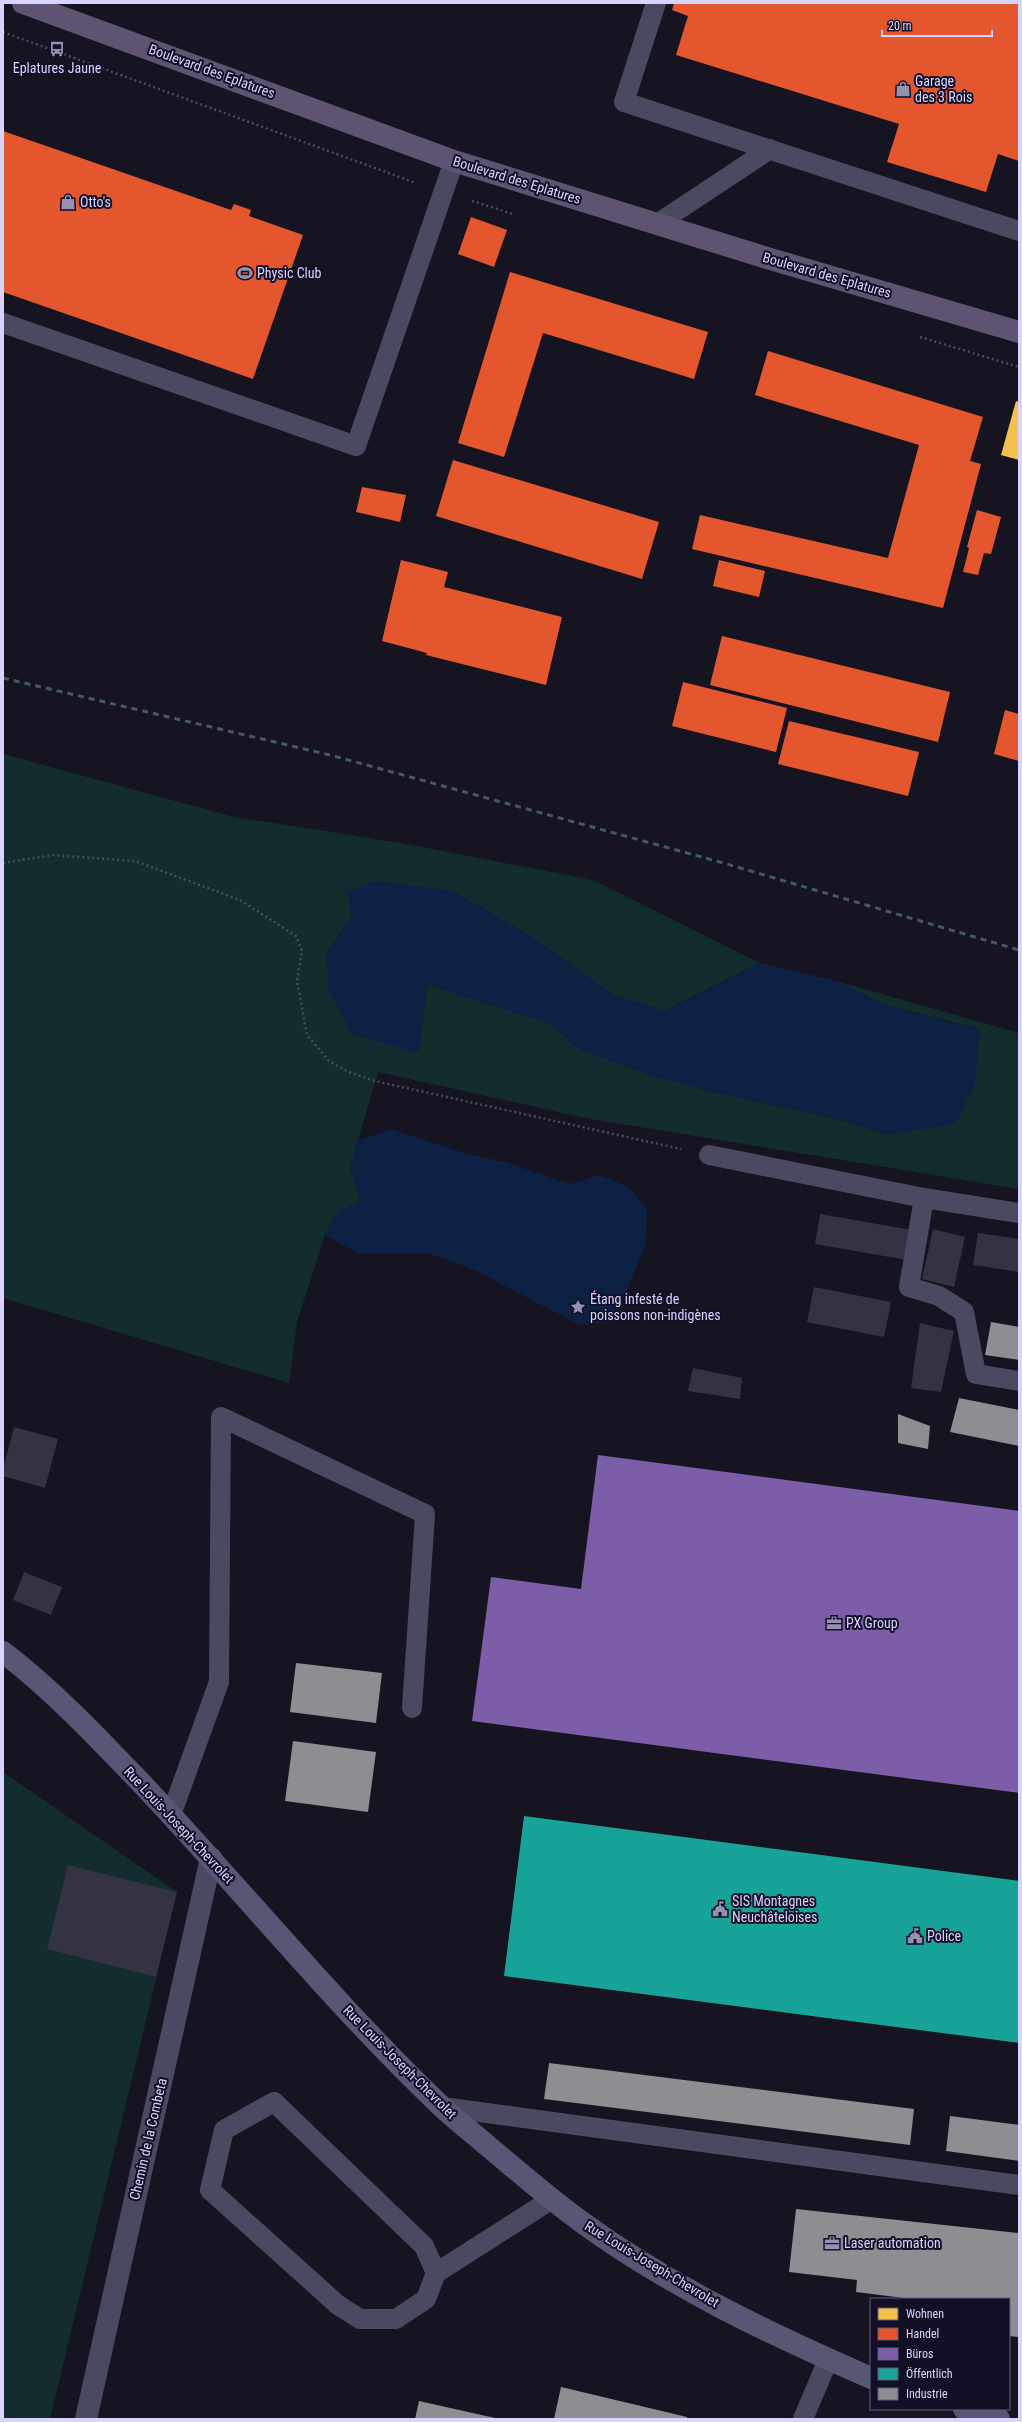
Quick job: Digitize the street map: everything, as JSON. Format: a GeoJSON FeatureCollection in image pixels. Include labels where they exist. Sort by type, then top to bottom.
{"type":"FeatureCollection","features":[{"type":"Feature","properties":{"kind":"main road","name":"Boulevard des Eplatures"},"geometry":{"type":"LineString","coordinates":[[23,3],[454,161],[657,224],[1019,332]]}},
{"type":"Feature","properties":{"kind":"main road","name":"Rue Louis-Joseph-Chevrolet"},"geometry":{"type":"LineString","coordinates":[[3,1652],[98,1738],[211,1858],[366,2028],[442,2107],[552,2199],[584,2224],[627,2252],[687,2288],[828,2360],[870,2378]]}},
{"type":"Feature","properties":{"kind":"main road"},"geometry":{"type":"LineString","coordinates":[[968,2410],[999,2419]]}},
{"type":"Feature","properties":{"kind":"street","name":"Chemin de la Combeta"},"geometry":{"type":"LineString","coordinates":[[86,2419],[211,1858]]}},
{"type":"Feature","properties":{"kind":"lane"},"geometry":{"type":"LineString","coordinates":[[656,3],[624,102],[1019,231]]}},
{"type":"Feature","properties":{"kind":"lane"},"geometry":{"type":"LineString","coordinates":[[657,224],[770,149]]}},
{"type":"Feature","properties":{"kind":"lane"},"geometry":{"type":"LineString","coordinates":[[3,323],[356,446],[454,161]]}},
{"type":"Feature","properties":{"kind":"lane"},"geometry":{"type":"LineString","coordinates":[[709,1155],[924,1198],[1019,1213]]}},
{"type":"Feature","properties":{"kind":"lane"},"geometry":{"type":"LineString","coordinates":[[924,1198],[909,1287],[939,1296],[964,1312],[976,1374],[1019,1381]]}},
{"type":"Feature","properties":{"kind":"lane"},"geometry":{"type":"LineString","coordinates":[[171,1815],[219,1682],[221,1417],[425,1514],[412,1708]]}},
{"type":"Feature","properties":{"kind":"lane"},"geometry":{"type":"LineString","coordinates":[[436,2273],[424,2246],[274,2102],[224,2130],[210,2190],[338,2305],[360,2319],[396,2318],[426,2299],[436,2273],[552,2199]]}},
{"type":"Feature","properties":{"kind":"lane"},"geometry":{"type":"LineString","coordinates":[[442,2107],[1019,2185]]}},
{"type":"Feature","properties":{"kind":"lane"},"geometry":{"type":"LineString","coordinates":[[804,2419],[828,2360]]}},
{"type":"Feature","properties":{"kind":"path"},"geometry":{"type":"LineString","coordinates":[[3,863],[53,855],[135,861],[240,900],[296,936],[302,951],[297,981],[307,1035],[329,1062],[349,1072],[375,1081],[709,1155]]}},
{"type":"Feature","properties":{"kind":"green space"},"geometry":{"type":"Polygon","coordinates":[[[3,754],[234,817],[401,843],[593,880],[760,963],[665,1011],[615,996],[524,932],[348,892],[352,917],[327,952],[418,1053],[428,984],[551,1024],[579,1049],[649,1074],[705,1090],[841,1120],[888,1135],[980,1029],[882,1004],[833,980],[1019,1033],[1019,1189],[591,1119],[378,1072],[350,1168],[361,1201],[337,1213],[325,1235],[297,1322],[289,1383],[3,1298],[3,754]]]}},
{"type":"Feature","properties":{"kind":"green space"},"geometry":{"type":"Polygon","coordinates":[[[3,1772],[177,1892],[50,2419],[3,2419],[3,1772]]]}},
{"type":"Feature","properties":{"kind":"water"},"geometry":{"type":"Polygon","coordinates":[[[377,881],[453,891],[524,932],[615,996],[665,1011],[760,963],[833,980],[882,1004],[980,1029],[975,1084],[956,1123],[888,1135],[841,1120],[705,1090],[649,1074],[579,1049],[551,1024],[428,984],[418,1053],[352,1034],[328,987],[327,952],[352,917],[348,891],[377,881]]]}},
{"type":"Feature","properties":{"kind":"water"},"geometry":{"type":"Polygon","coordinates":[[[391,1129],[468,1154],[508,1163],[570,1184],[600,1175],[629,1187],[647,1209],[646,1243],[614,1322],[579,1325],[475,1270],[428,1253],[358,1253],[325,1235],[337,1213],[361,1201],[350,1168],[357,1141],[391,1129]]]}},
{"type":"Feature","properties":{"kind":"building: Wohnen"},"geometry":{"type":"Polygon","coordinates":[[[1016,401],[1019,402],[1019,460],[1001,455],[1016,401]]]}},
{"type":"Feature","properties":{"kind":"building: Handel","name":"Garage des 3 Rois"},"geometry":{"type":"Polygon","coordinates":[[[674,3],[1019,3],[1019,161],[998,154],[986,192],[887,162],[899,124],[676,55],[688,16],[672,10],[674,3]]]}},
{"type":"Feature","properties":{"kind":"building: Handel"},"geometry":{"type":"Polygon","coordinates":[[[3,131],[231,210],[234,204],[251,210],[249,216],[303,235],[253,379],[3,292],[3,131]]]}},
{"type":"Feature","properties":{"kind":"building: Handel"},"geometry":{"type":"Polygon","coordinates":[[[471,217],[507,230],[494,267],[458,254],[471,217]]]}},
{"type":"Feature","properties":{"kind":"building: Handel"},"geometry":{"type":"Polygon","coordinates":[[[510,272],[708,332],[694,379],[543,333],[504,457],[458,443],[510,272]]]}},
{"type":"Feature","properties":{"kind":"building: Handel"},"geometry":{"type":"Polygon","coordinates":[[[768,351],[983,417],[970,461],[981,464],[943,608],[692,549],[700,515],[888,558],[919,445],[755,395],[768,351]]]}},
{"type":"Feature","properties":{"kind":"building: Handel"},"geometry":{"type":"Polygon","coordinates":[[[453,460],[659,522],[642,579],[436,516],[453,460]]]}},
{"type":"Feature","properties":{"kind":"building: Handel"},"geometry":{"type":"Polygon","coordinates":[[[362,487],[406,495],[400,522],[356,512],[362,487]]]}},
{"type":"Feature","properties":{"kind":"building: Handel"},"geometry":{"type":"Polygon","coordinates":[[[977,510],[1001,517],[991,554],[984,553],[978,575],[963,572],[969,548],[967,547],[977,510]]]}},
{"type":"Feature","properties":{"kind":"building: Handel"},"geometry":{"type":"Polygon","coordinates":[[[401,560],[448,572],[444,587],[562,617],[546,685],[426,655],[427,653],[382,641],[401,560]]]}},
{"type":"Feature","properties":{"kind":"building: Handel"},"geometry":{"type":"Polygon","coordinates":[[[719,560],[765,571],[759,597],[713,586],[719,560]]]}},
{"type":"Feature","properties":{"kind":"building: Handel"},"geometry":{"type":"Polygon","coordinates":[[[722,636],[950,692],[938,742],[710,685],[722,636]]]}},
{"type":"Feature","properties":{"kind":"building: Handel"},"geometry":{"type":"Polygon","coordinates":[[[683,682],[787,708],[776,752],[672,726],[683,682]]]}},
{"type":"Feature","properties":{"kind":"building: Handel"},"geometry":{"type":"Polygon","coordinates":[[[1005,710],[1019,714],[1019,761],[994,754],[1005,710]]]}},
{"type":"Feature","properties":{"kind":"building: Handel"},"geometry":{"type":"Polygon","coordinates":[[[789,721],[919,752],[908,796],[778,764],[789,721]]]}},
{"type":"Feature","properties":{"kind":"building: Büros"},"geometry":{"type":"Polygon","coordinates":[[[598,1455],[1019,1511],[1019,1793],[472,1721],[491,1577],[581,1589],[598,1455]]]}},
{"type":"Feature","properties":{"kind":"building: Öffentlich"},"geometry":{"type":"Polygon","coordinates":[[[524,1816],[1019,1881],[1019,2043],[504,1976],[524,1816]]]}},
{"type":"Feature","properties":{"kind":"building: Industrie"},"geometry":{"type":"Polygon","coordinates":[[[991,1322],[1019,1327],[1019,1360],[985,1355],[991,1322]]]}},
{"type":"Feature","properties":{"kind":"building: Industrie"},"geometry":{"type":"Polygon","coordinates":[[[959,1398],[1019,1410],[1019,1446],[950,1432],[959,1398]]]}},
{"type":"Feature","properties":{"kind":"building: Industrie"},"geometry":{"type":"Polygon","coordinates":[[[898,1414],[930,1426],[928,1449],[898,1443],[898,1414]]]}},
{"type":"Feature","properties":{"kind":"building: Industrie"},"geometry":{"type":"Polygon","coordinates":[[[296,1663],[382,1673],[376,1723],[290,1712],[296,1663]]]}},
{"type":"Feature","properties":{"kind":"building: Industrie"},"geometry":{"type":"Polygon","coordinates":[[[293,1741],[376,1752],[368,1812],[285,1801],[293,1741]]]}},
{"type":"Feature","properties":{"kind":"building: Industrie"},"geometry":{"type":"Polygon","coordinates":[[[549,2063],[914,2109],[910,2145],[544,2099],[549,2063]]]}},
{"type":"Feature","properties":{"kind":"building: Industrie"},"geometry":{"type":"Polygon","coordinates":[[[950,2116],[1019,2125],[1019,2161],[946,2151],[950,2116]]]}},
{"type":"Feature","properties":{"kind":"building: Industrie"},"geometry":{"type":"Polygon","coordinates":[[[796,2209],[1019,2233],[1019,2337],[1010,2336],[1010,2298],[904,2298],[856,2292],[857,2280],[789,2272],[796,2209]]]}},
{"type":"Feature","properties":{"kind":"building: Industrie"},"geometry":{"type":"Polygon","coordinates":[[[561,2387],[687,2417],[687,2419],[554,2419],[561,2387]]]}},
{"type":"Feature","properties":{"kind":"building: Industrie"},"geometry":{"type":"Polygon","coordinates":[[[419,2401],[495,2418],[495,2419],[415,2419],[419,2401]]]}},
{"type":"Feature","properties":{"kind":"building: Sonstige"},"geometry":{"type":"Polygon","coordinates":[[[820,1214],[912,1230],[907,1260],[815,1244],[820,1214]]]}},
{"type":"Feature","properties":{"kind":"building: Sonstige"},"geometry":{"type":"Polygon","coordinates":[[[933,1229],[965,1237],[954,1287],[922,1279],[933,1229]]]}},
{"type":"Feature","properties":{"kind":"building: Sonstige"},"geometry":{"type":"Polygon","coordinates":[[[978,1233],[1019,1239],[1019,1272],[973,1265],[978,1233]]]}},
{"type":"Feature","properties":{"kind":"building: Sonstige"},"geometry":{"type":"Polygon","coordinates":[[[814,1287],[891,1302],[884,1337],[807,1322],[814,1287]]]}},
{"type":"Feature","properties":{"kind":"building: Sonstige"},"geometry":{"type":"Polygon","coordinates":[[[920,1323],[954,1331],[941,1392],[911,1388],[920,1323]]]}},
{"type":"Feature","properties":{"kind":"building: Sonstige"},"geometry":{"type":"Polygon","coordinates":[[[693,1368],[742,1378],[740,1399],[688,1391],[693,1368]]]}},
{"type":"Feature","properties":{"kind":"building: Sonstige"},"geometry":{"type":"Polygon","coordinates":[[[14,1427],[58,1439],[45,1488],[3,1476],[3,1469],[14,1427]]]}},
{"type":"Feature","properties":{"kind":"building: Sonstige"},"geometry":{"type":"Polygon","coordinates":[[[24,1572],[62,1587],[51,1615],[13,1600],[24,1572]]]}},
{"type":"Feature","properties":{"kind":"building: Sonstige"},"geometry":{"type":"Polygon","coordinates":[[[68,1865],[177,1892],[156,1977],[47,1949],[68,1865]]]}},
{"type":"Feature","properties":{"kind":"railway"},"geometry":{"type":"LineString","coordinates":[[3,678],[330,755],[720,862],[1019,950]]}},
{"type":"Feature","properties":{"kind":"place","name":"Eplatures Jaune"},"geometry":{"type":"Point","coordinates":[57,49]}},
{"type":"Feature","properties":{"kind":"place","name":"Garage des 3 Rois"},"geometry":{"type":"Point","coordinates":[903,89]}},
{"type":"Feature","properties":{"kind":"place","name":"Otto's"},"geometry":{"type":"Point","coordinates":[68,202]}},
{"type":"Feature","properties":{"kind":"place","name":"Physic Club"},"geometry":{"type":"Point","coordinates":[245,273]}},
{"type":"Feature","properties":{"kind":"place","name":"Étang infesté de poissons non-indigènes"},"geometry":{"type":"Point","coordinates":[578,1307]}},
{"type":"Feature","properties":{"kind":"place","name":"PX Group"},"geometry":{"type":"Point","coordinates":[834,1623]}},
{"type":"Feature","properties":{"kind":"place","name":"SIS Montagnes Neuchâteloises"},"geometry":{"type":"Point","coordinates":[720,1909]}},
{"type":"Feature","properties":{"kind":"place","name":"Police"},"geometry":{"type":"Point","coordinates":[915,1936]}},
{"type":"Feature","properties":{"kind":"place","name":"Laser automation"},"geometry":{"type":"Point","coordinates":[832,2243]}}]}
